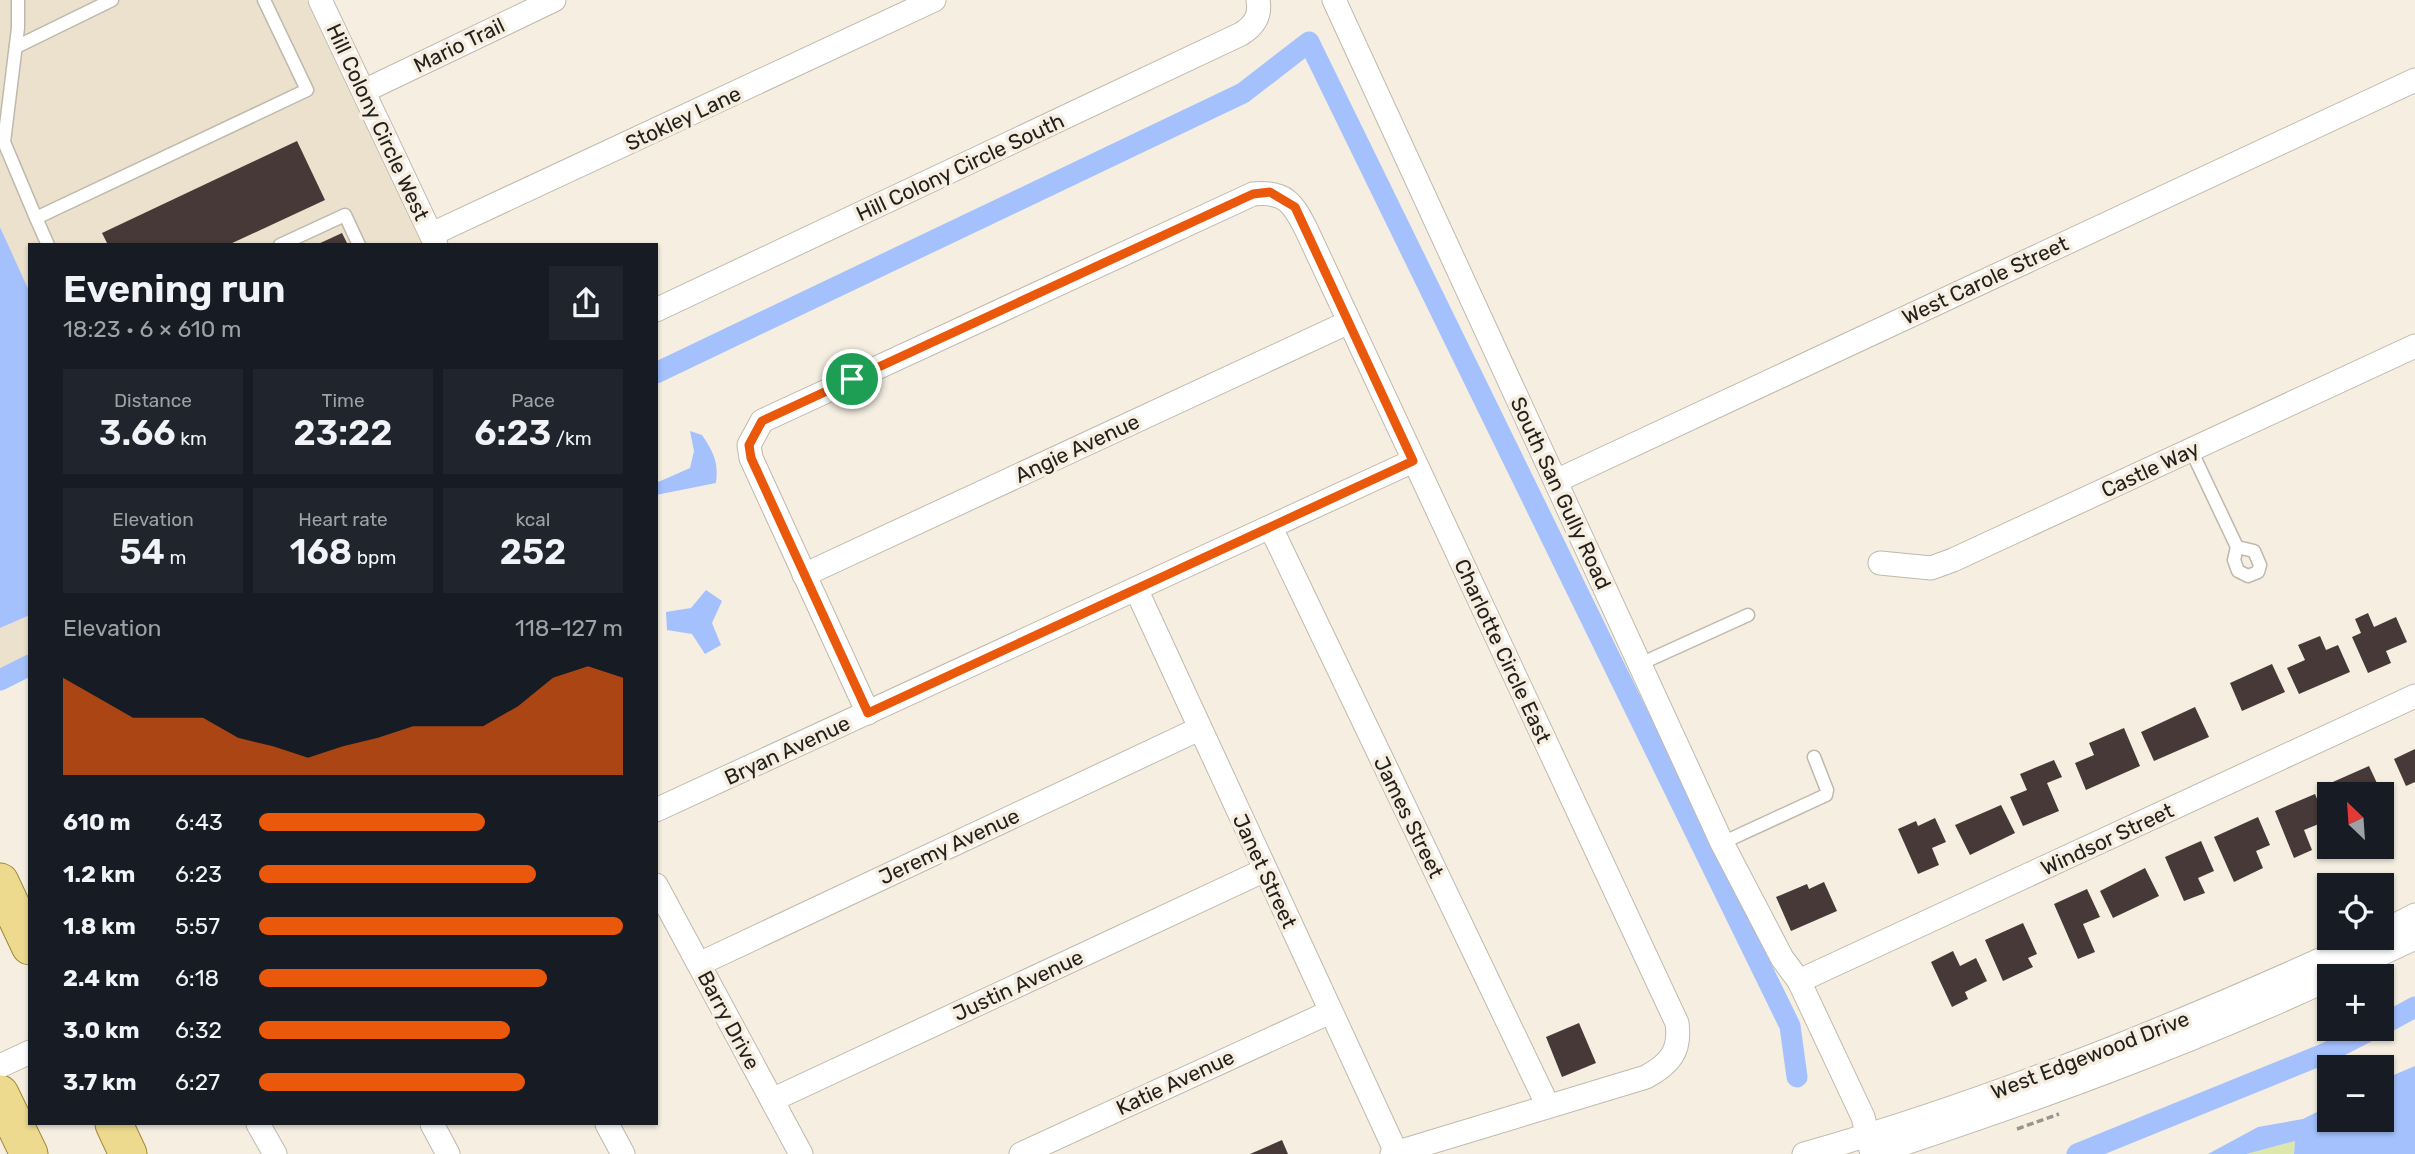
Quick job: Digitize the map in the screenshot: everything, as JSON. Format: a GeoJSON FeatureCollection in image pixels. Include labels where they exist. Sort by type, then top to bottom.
{"type":"FeatureCollection","features":[{"type":"Feature","properties":{"kind":"main road"},"geometry":{"type":"LineString","coordinates":[[0,881],[28,942]]}},
{"type":"Feature","properties":{"kind":"main road"},"geometry":{"type":"LineString","coordinates":[[0,1094],[29,1154]]}},
{"type":"Feature","properties":{"kind":"main road"},"geometry":{"type":"LineString","coordinates":[[114,1125],[128,1154]]}},
{"type":"Feature","properties":{"kind":"street","name":"Hill Colony Circle West"},"geometry":{"type":"LineString","coordinates":[[320,0],[434,239]]}},
{"type":"Feature","properties":{"kind":"street","name":"Mario Trail"},"geometry":{"type":"LineString","coordinates":[[364,91],[554,0]]}},
{"type":"Feature","properties":{"kind":"street","name":"Stokley Lane"},"geometry":{"type":"LineString","coordinates":[[434,239],[934,0]]}},
{"type":"Feature","properties":{"kind":"street","name":"South San Gully Road"},"geometry":{"type":"LineString","coordinates":[[1334,0],[1722,843],[1782,958],[1798,981],[1863,1117],[1869,1145]]}},
{"type":"Feature","properties":{"kind":"street","name":"Hill Colony Circle South"},"geometry":{"type":"LineString","coordinates":[[658,309],[1241,34],[1252,26],[1258,8]]}},
{"type":"Feature","properties":{"kind":"street","name":"West Carole Street"},"geometry":{"type":"LineString","coordinates":[[1556,481],[2415,80]]}},
{"type":"Feature","properties":{"kind":"street","name":"Charlotte Circle East"},"geometry":{"type":"LineString","coordinates":[[804,575],[751,458],[749,445],[762,421],[1253,194],[1270,192],[1285,199],[1295,207],[1307,231],[1677,1023],[1675,1054],[1660,1070],[1600,1093],[1548,1106]]}},
{"type":"Feature","properties":{"kind":"street","name":"Angie Avenue"},"geometry":{"type":"LineString","coordinates":[[804,575],[1349,322]]}},
{"type":"Feature","properties":{"kind":"street","name":"Castle Way"},"geometry":{"type":"LineString","coordinates":[[1881,563],[1931,568],[2415,346]]}},
{"type":"Feature","properties":{"kind":"street","name":"Bryan Avenue"},"geometry":{"type":"LineString","coordinates":[[658,809],[1413,461]]}},
{"type":"Feature","properties":{"kind":"street","name":"James Street"},"geometry":{"type":"LineString","coordinates":[[1271,528],[1548,1106]]}},
{"type":"Feature","properties":{"kind":"street"},"geometry":{"type":"LineString","coordinates":[[804,575],[868,713]]}},
{"type":"Feature","properties":{"kind":"street","name":"Janet Street"},"geometry":{"type":"LineString","coordinates":[[1136,589],[1394,1153]]}},
{"type":"Feature","properties":{"kind":"street","name":"Windsor Street"},"geometry":{"type":"LineString","coordinates":[[1798,981],[2415,696]]}},
{"type":"Feature","properties":{"kind":"street","name":"Jeremy Avenue"},"geometry":{"type":"LineString","coordinates":[[699,964],[1199,729]]}},
{"type":"Feature","properties":{"kind":"street","name":"Justin Avenue"},"geometry":{"type":"LineString","coordinates":[[772,1100],[1265,870]]}},
{"type":"Feature","properties":{"kind":"street","name":"Barry Drive"},"geometry":{"type":"LineString","coordinates":[[658,890],[801,1154]]}},
{"type":"Feature","properties":{"kind":"street"},"geometry":{"type":"LineString","coordinates":[[2394,926],[2415,915]]}},
{"type":"Feature","properties":{"kind":"street","name":"West Edgewood Drive"},"geometry":{"type":"LineString","coordinates":[[2361,964],[2415,938]]}},
{"type":"Feature","properties":{"kind":"street","name":"West Edgewood Drive"},"geometry":{"type":"LineString","coordinates":[[1869,1145],[2212,1009],[2342,950]]}},
{"type":"Feature","properties":{"kind":"street","name":"West Edgewood Drive"},"geometry":{"type":"LineString","coordinates":[[1804,1154],[1869,1145],[2066,1088],[2179,1044],[2317,984]]}},
{"type":"Feature","properties":{"kind":"street","name":"Katie Avenue"},"geometry":{"type":"LineString","coordinates":[[1021,1154],[1330,1012]]}},
{"type":"Feature","properties":{"kind":"street"},"geometry":{"type":"LineString","coordinates":[[0,1066],[28,1053]]}},
{"type":"Feature","properties":{"kind":"street"},"geometry":{"type":"LineString","coordinates":[[1394,1153],[1548,1106]]}},
{"type":"Feature","properties":{"kind":"street"},"geometry":{"type":"LineString","coordinates":[[259,1125],[275,1154]]}},
{"type":"Feature","properties":{"kind":"street"},"geometry":{"type":"LineString","coordinates":[[433,1125],[448,1154]]}},
{"type":"Feature","properties":{"kind":"street"},"geometry":{"type":"LineString","coordinates":[[608,1125],[623,1154]]}},
{"type":"Feature","properties":{"kind":"lane"},"geometry":{"type":"LineString","coordinates":[[18,0],[16,47],[4,142],[47,243]]}},
{"type":"Feature","properties":{"kind":"lane"},"geometry":{"type":"LineString","coordinates":[[16,47],[112,0]]}},
{"type":"Feature","properties":{"kind":"lane"},"geometry":{"type":"LineString","coordinates":[[36,218],[307,90],[264,0]]}},
{"type":"Feature","properties":{"kind":"lane"},"geometry":{"type":"LineString","coordinates":[[284,243],[345,215],[358,243]]}},
{"type":"Feature","properties":{"kind":"lane"},"geometry":{"type":"LineString","coordinates":[[2191,450],[2237,547]]}},
{"type":"Feature","properties":{"kind":"lane"},"geometry":{"type":"LineString","coordinates":[[1640,664],[1748,615]]}},
{"type":"Feature","properties":{"kind":"lane"},"geometry":{"type":"LineString","coordinates":[[1722,843],[1826,795],[1828,790],[1814,757]]}},
{"type":"Feature","properties":{"kind":"shaded area"},"geometry":{"type":"Polygon","coordinates":[[[0,0],[306,0],[422,243],[28,243],[28,289],[0,227],[0,0]]]}},
{"type":"Feature","properties":{"kind":"shaded area"},"geometry":{"type":"Polygon","coordinates":[[[28,616],[28,672],[0,685],[0,628],[28,616]]]}},
{"type":"Feature","properties":{"kind":"green space"},"geometry":{"type":"Polygon","coordinates":[[[2295,1141],[2294,1154],[2246,1154],[2250,1152],[2295,1141]]]}},
{"type":"Feature","properties":{"kind":"water"},"geometry":{"type":"Polygon","coordinates":[[[0,227],[28,289],[28,616],[0,628],[0,227]]]}},
{"type":"Feature","properties":{"kind":"water"},"geometry":{"type":"Polygon","coordinates":[[[690,431],[702,435],[712,452],[717,469],[716,483],[658,495],[658,482],[690,468],[694,451],[690,431]]]}},
{"type":"Feature","properties":{"kind":"water"},"geometry":{"type":"Polygon","coordinates":[[[706,590],[722,601],[712,623],[721,645],[705,654],[692,634],[667,630],[666,612],[691,608],[706,590]]]}},
{"type":"Feature","properties":{"kind":"water"},"geometry":{"type":"Polygon","coordinates":[[[2415,1066],[2415,1154],[2294,1154],[2295,1141],[2246,1154],[2208,1154],[2258,1127],[2303,1119],[2317,1112],[2317,1132],[2394,1132],[2394,1075],[2415,1066]]]}},
{"type":"Feature","properties":{"kind":"building"},"geometry":{"type":"Polygon","coordinates":[[[297,141],[325,200],[232,243],[107,243],[102,233],[297,141]]]}},
{"type":"Feature","properties":{"kind":"building"},"geometry":{"type":"Polygon","coordinates":[[[342,233],[347,243],[320,243],[342,233]]]}},
{"type":"Feature","properties":{"kind":"building"},"geometry":{"type":"Polygon","coordinates":[[[2368,613],[2374,627],[2396,617],[2407,642],[2386,651],[2391,663],[2368,673],[2352,637],[2361,633],[2355,619],[2368,613]]]}},
{"type":"Feature","properties":{"kind":"building"},"geometry":{"type":"Polygon","coordinates":[[[2320,636],[2326,650],[2338,645],[2350,672],[2299,694],[2287,668],[2305,660],[2298,645],[2320,636]]]}},
{"type":"Feature","properties":{"kind":"building"},"geometry":{"type":"Polygon","coordinates":[[[2272,664],[2285,692],[2242,711],[2230,683],[2272,664]]]}},
{"type":"Feature","properties":{"kind":"building"},"geometry":{"type":"Polygon","coordinates":[[[2195,707],[2209,737],[2154,761],[2141,732],[2195,707]]]}},
{"type":"Feature","properties":{"kind":"building"},"geometry":{"type":"Polygon","coordinates":[[[2124,728],[2140,766],[2086,790],[2075,763],[2094,755],[2089,743],[2124,728]]]}},
{"type":"Feature","properties":{"kind":"building"},"geometry":{"type":"Polygon","coordinates":[[[2415,749],[2415,782],[2406,786],[2394,759],[2415,749]]]}},
{"type":"Feature","properties":{"kind":"building"},"geometry":{"type":"Polygon","coordinates":[[[2054,760],[2062,777],[2047,783],[2059,811],[2023,826],[2010,797],[2027,790],[2020,774],[2054,760]]]}},
{"type":"Feature","properties":{"kind":"building"},"geometry":{"type":"Polygon","coordinates":[[[2369,766],[2376,782],[2333,782],[2369,766]]]}},
{"type":"Feature","properties":{"kind":"building"},"geometry":{"type":"Polygon","coordinates":[[[2315,794],[2317,825],[2304,830],[2312,850],[2294,858],[2275,811],[2315,794]]]}},
{"type":"Feature","properties":{"kind":"building"},"geometry":{"type":"Polygon","coordinates":[[[2001,805],[2015,833],[1970,855],[1955,825],[2001,805]]]}},
{"type":"Feature","properties":{"kind":"building"},"geometry":{"type":"Polygon","coordinates":[[[2258,817],[2270,845],[2256,851],[2263,868],[2234,882],[2214,837],[2258,817]]]}},
{"type":"Feature","properties":{"kind":"building"},"geometry":{"type":"Polygon","coordinates":[[[1935,818],[1946,842],[1932,848],[1939,865],[1918,874],[1898,829],[1916,821],[1918,826],[1935,818]]]}},
{"type":"Feature","properties":{"kind":"building"},"geometry":{"type":"Polygon","coordinates":[[[2201,841],[2214,871],[2198,878],[2205,893],[2184,901],[2165,857],[2201,841]]]}},
{"type":"Feature","properties":{"kind":"building"},"geometry":{"type":"Polygon","coordinates":[[[2145,868],[2159,896],[2113,918],[2100,891],[2145,868]]]}},
{"type":"Feature","properties":{"kind":"building"},"geometry":{"type":"Polygon","coordinates":[[[1824,882],[1837,911],[1791,931],[1776,897],[1807,884],[1809,889],[1824,882]]]}},
{"type":"Feature","properties":{"kind":"building"},"geometry":{"type":"Polygon","coordinates":[[[2087,889],[2100,917],[2083,924],[2095,952],[2078,959],[2054,904],[2087,889]]]}},
{"type":"Feature","properties":{"kind":"building"},"geometry":{"type":"Polygon","coordinates":[[[2023,923],[2037,954],[2028,958],[2033,967],[2003,981],[1985,940],[2023,923]]]}},
{"type":"Feature","properties":{"kind":"building"},"geometry":{"type":"Polygon","coordinates":[[[1953,951],[1960,966],[1976,958],[1987,981],[1965,992],[1968,999],[1952,1007],[1931,962],[1953,951]]]}},
{"type":"Feature","properties":{"kind":"building"},"geometry":{"type":"Polygon","coordinates":[[[1579,1023],[1596,1063],[1562,1077],[1546,1037],[1579,1023]]]}},
{"type":"Feature","properties":{"kind":"building"},"geometry":{"type":"Polygon","coordinates":[[[1282,1140],[1288,1154],[1250,1154],[1282,1140]]]}},
{"type":"Feature","properties":{"kind":"waterway"},"geometry":{"type":"LineString","coordinates":[[658,372],[1243,93],[1309,42],[1790,1026],[1797,1077]]}},
{"type":"Feature","properties":{"kind":"waterway"},"geometry":{"type":"LineString","coordinates":[[0,680],[28,666]]}},
{"type":"Feature","properties":{"kind":"waterway"},"geometry":{"type":"LineString","coordinates":[[2394,1018],[2415,1007]]}},
{"type":"Feature","properties":{"kind":"waterway"},"geometry":{"type":"LineString","coordinates":[[2077,1154],[2350,1041]]}},
{"type":"Feature","properties":{"kind":"route"},"geometry":{"type":"LineString","coordinates":[[1270,192],[1295,207],[1413,461],[868,713],[751,458],[749,445],[762,421],[852,379],[1253,194],[1270,192]]}}]}
